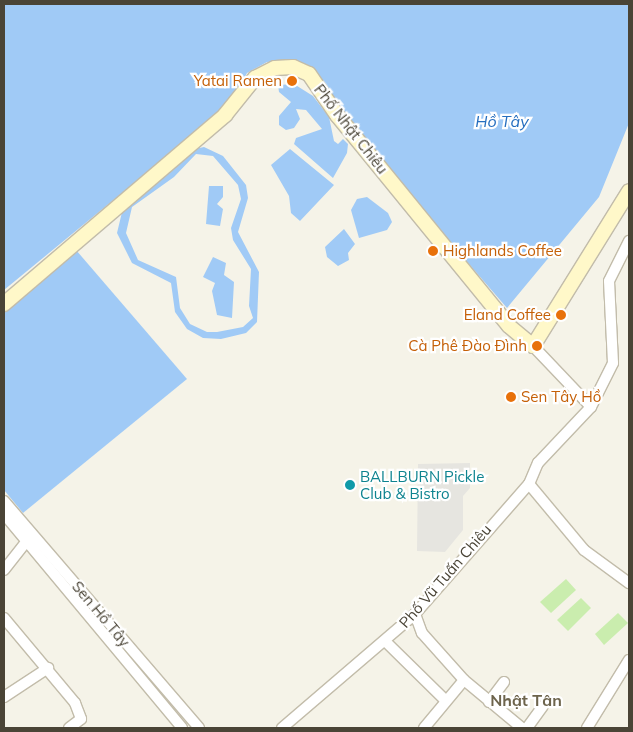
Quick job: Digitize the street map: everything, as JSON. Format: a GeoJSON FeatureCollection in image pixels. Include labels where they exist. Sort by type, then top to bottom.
{"type":"FeatureCollection","features":[{"type":"Feature","properties":{"kind":"street","name":"Phố Nhật Chiêu"},"geometry":{"type":"LineString","coordinates":[[4,304],[225,115],[255,78],[270,68],[293,67],[309,74],[337,115],[509,326],[533,346]]}},
{"type":"Feature","properties":{"kind":"street"},"geometry":{"type":"LineString","coordinates":[[591,407],[533,346],[629,190]]}},
{"type":"Feature","properties":{"kind":"street","name":"Phố Vũ Tuấn Chiêu"},"geometry":{"type":"LineString","coordinates":[[282,728],[386,642],[415,614],[529,484],[538,463],[591,407],[613,363],[608,280],[629,244]]}},
{"type":"Feature","properties":{"kind":"street"},"geometry":{"type":"LineString","coordinates":[[529,484],[584,550],[629,583]]}},
{"type":"Feature","properties":{"kind":"street","name":"Sen Hồ Tây"},"geometry":{"type":"LineString","coordinates":[[4,501],[30,537],[182,728]]}},
{"type":"Feature","properties":{"kind":"street","name":"Sen Hồ Tây"},"geometry":{"type":"LineString","coordinates":[[4,514],[30,537],[198,728]]}},
{"type":"Feature","properties":{"kind":"street"},"geometry":{"type":"LineString","coordinates":[[4,570],[30,537]]}},
{"type":"Feature","properties":{"kind":"street"},"geometry":{"type":"LineString","coordinates":[[415,614],[422,633],[464,680],[522,728]]}},
{"type":"Feature","properties":{"kind":"street"},"geometry":{"type":"LineString","coordinates":[[4,618],[48,668],[75,703],[81,718],[69,728]]}},
{"type":"Feature","properties":{"kind":"street"},"geometry":{"type":"LineString","coordinates":[[386,642],[445,700]]}},
{"type":"Feature","properties":{"kind":"street"},"geometry":{"type":"LineString","coordinates":[[587,728],[629,660]]}},
{"type":"Feature","properties":{"kind":"street"},"geometry":{"type":"LineString","coordinates":[[4,697],[48,668]]}},
{"type":"Feature","properties":{"kind":"street"},"geometry":{"type":"LineString","coordinates":[[424,728],[445,700],[464,680]]}},
{"type":"Feature","properties":{"kind":"street"},"geometry":{"type":"LineString","coordinates":[[489,702],[504,682]]}},
{"type":"Feature","properties":{"kind":"street"},"geometry":{"type":"LineString","coordinates":[[527,728],[543,706]]}},
{"type":"Feature","properties":{"kind":"green space"},"geometry":{"type":"Polygon","coordinates":[[[566,579],[576,590],[551,613],[540,602],[566,579]]]}},
{"type":"Feature","properties":{"kind":"green space"},"geometry":{"type":"Polygon","coordinates":[[[581,598],[591,608],[568,631],[557,620],[581,598]]]}},
{"type":"Feature","properties":{"kind":"green space"},"geometry":{"type":"Polygon","coordinates":[[[618,613],[628,623],[604,645],[595,634],[618,613]]]}},
{"type":"Feature","properties":{"kind":"shaded area"},"geometry":{"type":"Polygon","coordinates":[[[470,463],[470,488],[463,496],[463,530],[445,552],[417,551],[418,464],[470,463]]]}},
{"type":"Feature","properties":{"kind":"water","name":"Hồ Tây"},"geometry":{"type":"Polygon","coordinates":[[[4,4],[629,4],[629,123],[599,197],[507,308],[346,122],[320,77],[307,66],[290,60],[267,62],[247,73],[229,105],[4,290],[4,4]]]}},
{"type":"Feature","properties":{"kind":"water"},"geometry":{"type":"Polygon","coordinates":[[[294,84],[313,96],[329,117],[334,141],[338,144],[343,139],[348,144],[347,153],[333,178],[294,144],[296,138],[322,129],[306,110],[296,109],[300,119],[294,128],[286,130],[279,125],[279,116],[291,102],[279,92],[278,85],[294,84]]]}},
{"type":"Feature","properties":{"kind":"water"},"geometry":{"type":"Polygon","coordinates":[[[204,147],[223,156],[246,185],[248,198],[238,232],[259,272],[257,322],[246,333],[221,339],[203,338],[187,329],[175,312],[171,283],[132,263],[117,233],[123,208],[195,149],[204,147]],[[196,154],[174,177],[132,207],[126,233],[138,260],[176,277],[180,308],[190,324],[207,332],[243,327],[253,318],[249,306],[251,269],[233,240],[231,228],[241,199],[238,185],[213,156],[196,154]]]}},
{"type":"Feature","properties":{"kind":"water"},"geometry":{"type":"Polygon","coordinates":[[[290,149],[334,185],[300,221],[291,213],[289,196],[271,165],[290,149]]]}},
{"type":"Feature","properties":{"kind":"water"},"geometry":{"type":"Polygon","coordinates":[[[209,186],[223,186],[223,197],[217,204],[223,209],[220,226],[206,224],[209,186]]]}},
{"type":"Feature","properties":{"kind":"water"},"geometry":{"type":"Polygon","coordinates":[[[367,197],[388,213],[392,222],[387,230],[359,238],[351,210],[357,199],[367,197]]]}},
{"type":"Feature","properties":{"kind":"water"},"geometry":{"type":"Polygon","coordinates":[[[344,229],[355,244],[348,253],[349,260],[338,266],[327,257],[325,247],[344,229]]]}},
{"type":"Feature","properties":{"kind":"water"},"geometry":{"type":"Polygon","coordinates":[[[76,250],[187,379],[23,513],[4,490],[4,313],[76,250]]]}},
{"type":"Feature","properties":{"kind":"water"},"geometry":{"type":"Polygon","coordinates":[[[213,257],[226,263],[224,275],[234,282],[232,318],[217,315],[212,291],[215,283],[203,277],[213,257]]]}},
{"type":"Feature","properties":{"kind":"place","name":"Yatai Ramen"},"geometry":{"type":"Point","coordinates":[292,81]}},
{"type":"Feature","properties":{"kind":"place","name":"Highlands Coffee"},"geometry":{"type":"Point","coordinates":[433,251]}},
{"type":"Feature","properties":{"kind":"place","name":"Eland Coffee"},"geometry":{"type":"Point","coordinates":[561,315]}},
{"type":"Feature","properties":{"kind":"place","name":"Cà Phê Đào Đình"},"geometry":{"type":"Point","coordinates":[537,346]}},
{"type":"Feature","properties":{"kind":"place","name":"Sen Tây Hồ"},"geometry":{"type":"Point","coordinates":[511,397]}},
{"type":"Feature","properties":{"kind":"place","name":"BALLBURN Pickle Club & Bistro"},"geometry":{"type":"Point","coordinates":[350,485]}},
{"type":"Feature","properties":{"kind":"district","name":"Nhật Tân"},"geometry":{"type":"Point","coordinates":[526,700]}}]}
